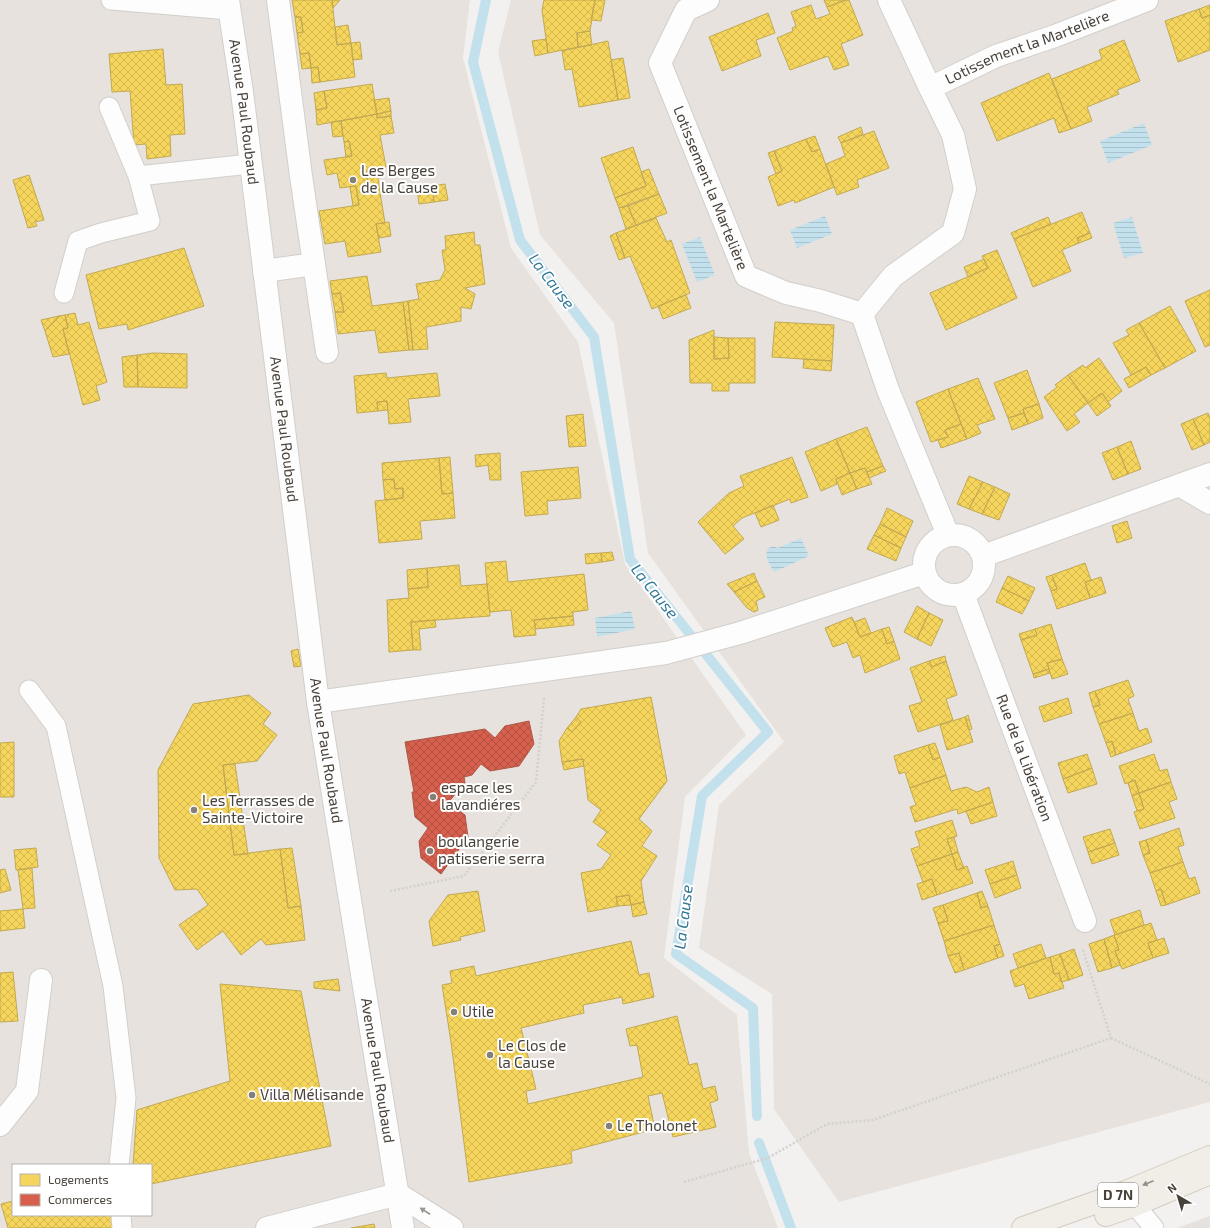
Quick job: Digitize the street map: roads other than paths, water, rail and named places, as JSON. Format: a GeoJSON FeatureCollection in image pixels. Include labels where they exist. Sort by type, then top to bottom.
{"type":"FeatureCollection","features":[{"type":"Feature","properties":{"kind":"main road","name":"D 7N"},"geometry":{"type":"LineString","coordinates":[[1023,1228],[1128,1191],[1210,1157]]}},
{"type":"Feature","properties":{"kind":"main road","name":"D 7N"},"geometry":{"type":"LineString","coordinates":[[1067,1228],[1136,1205],[1210,1173]]}},
{"type":"Feature","properties":{"kind":"street"},"geometry":{"type":"LineString","coordinates":[[278,0],[301,176],[327,352]]}},
{"type":"Feature","properties":{"kind":"street","name":"Lotissement la Martelière"},"geometry":{"type":"LineString","coordinates":[[708,0],[686,10],[660,63],[746,276],[786,293],[821,300],[862,314],[893,276],[953,233],[965,189],[953,135],[889,0]]}},
{"type":"Feature","properties":{"kind":"street","name":"Lotissement la Martelière"},"geometry":{"type":"LineString","coordinates":[[930,88],[996,56],[1054,36],[1147,0]]}},
{"type":"Feature","properties":{"kind":"street","name":"Avenue Paul Roubaud"},"geometry":{"type":"LineString","coordinates":[[229,5],[318,702],[403,1228]]}},
{"type":"Feature","properties":{"kind":"street"},"geometry":{"type":"LineString","coordinates":[[264,271],[314,264]]}},
{"type":"Feature","properties":{"kind":"street"},"geometry":{"type":"LineString","coordinates":[[862,314],[888,390],[948,535]]}},
{"type":"Feature","properties":{"kind":"street"},"geometry":{"type":"LineString","coordinates":[[983,556],[1181,486],[1210,474]]}},
{"type":"Feature","properties":{"kind":"street"},"geometry":{"type":"LineString","coordinates":[[1181,486],[1210,503]]}},
{"type":"Feature","properties":{"kind":"street"},"geometry":{"type":"LineString","coordinates":[[958,534],[968,538],[976,544],[983,556],[984,572],[980,582],[963,594],[944,594],[935,589],[928,582],[924,573],[926,554],[931,545],[938,539],[948,535],[958,534]]}},
{"type":"Feature","properties":{"kind":"street"},"geometry":{"type":"LineString","coordinates":[[318,702],[666,653],[740,633],[924,573]]}},
{"type":"Feature","properties":{"kind":"street","name":"Rue de la Libération"},"geometry":{"type":"LineString","coordinates":[[963,594],[1085,922]]}},
{"type":"Feature","properties":{"kind":"street"},"geometry":{"type":"LineString","coordinates":[[0,1125],[27,1091],[41,980]]}},
{"type":"Feature","properties":{"kind":"street"},"geometry":{"type":"LineString","coordinates":[[267,1228],[398,1194],[452,1228]]}},
{"type":"Feature","properties":{"kind":"lane"},"geometry":{"type":"LineString","coordinates":[[111,0],[229,5]]}},
{"type":"Feature","properties":{"kind":"lane"},"geometry":{"type":"LineString","coordinates":[[64,293],[78,241],[101,233],[150,221],[138,176],[109,107]]}},
{"type":"Feature","properties":{"kind":"lane"},"geometry":{"type":"LineString","coordinates":[[138,176],[250,164]]}},
{"type":"Feature","properties":{"kind":"lane"},"geometry":{"type":"LineString","coordinates":[[29,690],[56,726],[112,986],[126,1098],[118,1164]]}},
{"type":"Feature","properties":{"kind":"lane"},"geometry":{"type":"LineString","coordinates":[[1136,1205],[1154,1228]]}},
{"type":"Feature","properties":{"kind":"lane"},"geometry":{"type":"LineString","coordinates":[[121,1216],[122,1228]]}},
{"type":"Feature","properties":{"kind":"water"},"geometry":{"type":"Polygon","coordinates":[[[1144,123],[1152,145],[1108,163],[1100,141],[1144,123]]]}},
{"type":"Feature","properties":{"kind":"water"},"geometry":{"type":"Polygon","coordinates":[[[825,216],[832,234],[797,248],[790,230],[825,216]]]}},
{"type":"Feature","properties":{"kind":"water"},"geometry":{"type":"Polygon","coordinates":[[[1132,217],[1143,253],[1124,258],[1113,223],[1132,217]]]}},
{"type":"Feature","properties":{"kind":"water"},"geometry":{"type":"Polygon","coordinates":[[[700,237],[715,275],[697,282],[682,244],[700,237]]]}},
{"type":"Feature","properties":{"kind":"water"},"geometry":{"type":"Polygon","coordinates":[[[801,538],[809,556],[774,572],[766,553],[769,548],[778,548],[801,538]]]}},
{"type":"Feature","properties":{"kind":"water"},"geometry":{"type":"Polygon","coordinates":[[[631,611],[635,629],[597,637],[595,618],[631,611]]]}},
{"type":"Feature","properties":{"kind":"waterway","name":"La Cause"},"geometry":{"type":"LineString","coordinates":[[486,0],[473,62],[520,240],[594,337],[630,559],[768,732],[702,796],[676,954],[753,1008],[757,1116]]}},
{"type":"Feature","properties":{"kind":"waterway","name":"La Cause"},"geometry":{"type":"LineString","coordinates":[[759,1143],[791,1228]]}},
{"type":"Feature","properties":{"kind":"place","name":"Les Berges de la Cause"},"geometry":{"type":"Point","coordinates":[353,180]}},
{"type":"Feature","properties":{"kind":"place","name":"espace les lavandiéres"},"geometry":{"type":"Point","coordinates":[433,797]}},
{"type":"Feature","properties":{"kind":"place","name":"Les Terrasses de Sainte-Victoire"},"geometry":{"type":"Point","coordinates":[194,810]}},
{"type":"Feature","properties":{"kind":"place","name":"boulangerie patisserie serra"},"geometry":{"type":"Point","coordinates":[430,851]}},
{"type":"Feature","properties":{"kind":"place","name":"Utile"},"geometry":{"type":"Point","coordinates":[454,1012]}},
{"type":"Feature","properties":{"kind":"place","name":"Le Clos de la Cause"},"geometry":{"type":"Point","coordinates":[490,1055]}},
{"type":"Feature","properties":{"kind":"place","name":"Villa Mélisande"},"geometry":{"type":"Point","coordinates":[252,1095]}},
{"type":"Feature","properties":{"kind":"place","name":"Le Tholonet"},"geometry":{"type":"Point","coordinates":[609,1126]}}]}
